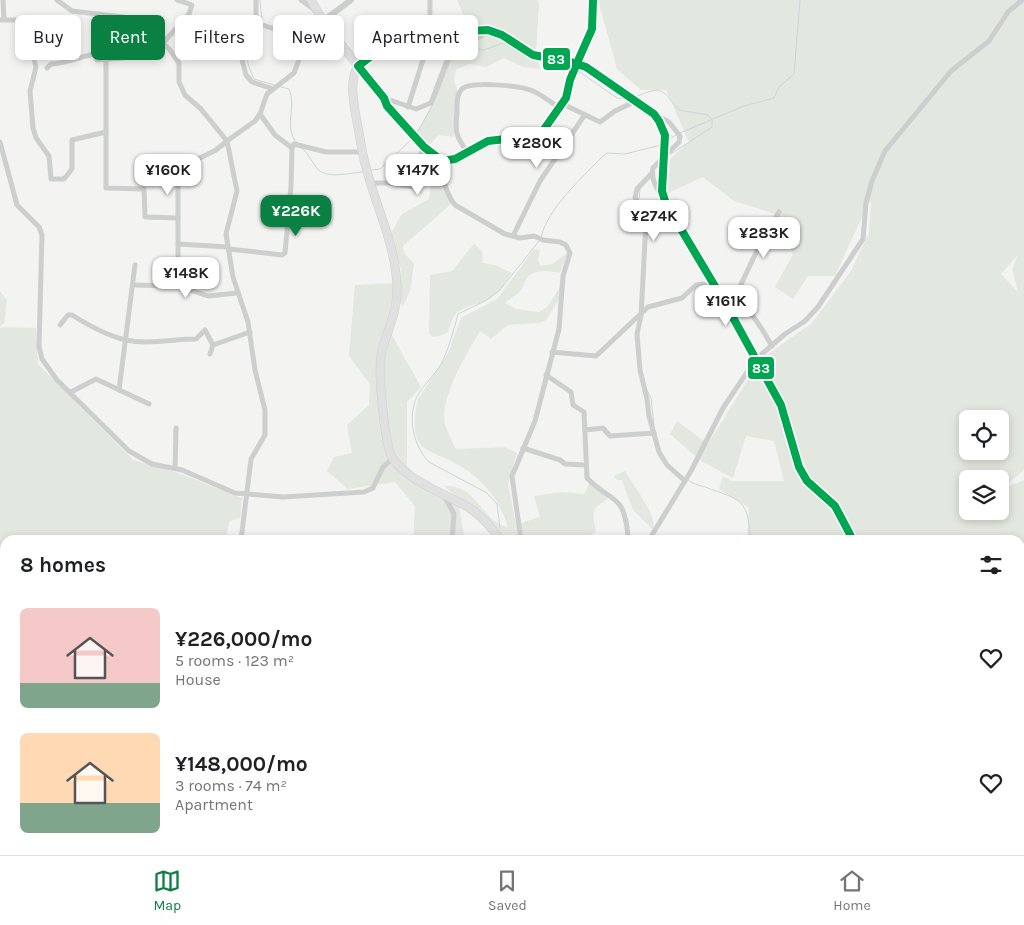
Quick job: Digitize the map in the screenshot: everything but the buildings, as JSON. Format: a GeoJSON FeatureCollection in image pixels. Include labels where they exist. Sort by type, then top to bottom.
{"type":"FeatureCollection","features":[{"type":"Feature","properties":{"kind":"main road"},"geometry":{"type":"LineString","coordinates":[[311,0],[319,15]]}},
{"type":"Feature","properties":{"kind":"main road"},"geometry":{"type":"LineString","coordinates":[[478,30],[488,30],[502,35],[533,55],[586,67],[654,114],[666,135],[663,196],[781,405],[799,467],[807,481],[835,506],[850,535]]}},
{"type":"Feature","properties":{"kind":"main road"},"geometry":{"type":"LineString","coordinates":[[344,48],[358,66]]}},
{"type":"Feature","properties":{"kind":"main road"},"geometry":{"type":"LineString","coordinates":[[366,60],[353,73],[352,84],[362,152],[385,227],[396,276],[395,313],[382,351],[380,369],[388,448],[392,459],[405,472],[476,513],[496,535]]}},
{"type":"Feature","properties":{"kind":"street"},"geometry":{"type":"LineString","coordinates":[[3,0],[2,19],[22,20],[25,23],[36,68],[30,92],[33,128],[36,138],[49,156],[51,180],[64,179],[72,169],[72,140],[106,132]]}},
{"type":"Feature","properties":{"kind":"street"},"geometry":{"type":"LineString","coordinates":[[57,0],[72,11],[107,15]]}},
{"type":"Feature","properties":{"kind":"street"},"geometry":{"type":"LineString","coordinates":[[165,41],[189,14],[192,5],[177,0]]}},
{"type":"Feature","properties":{"kind":"street"},"geometry":{"type":"LineString","coordinates":[[256,0],[257,15]]}},
{"type":"Feature","properties":{"kind":"street"},"geometry":{"type":"LineString","coordinates":[[301,0],[318,12]]}},
{"type":"Feature","properties":{"kind":"street"},"geometry":{"type":"LineString","coordinates":[[330,15],[351,0]]}},
{"type":"Feature","properties":{"kind":"street"},"geometry":{"type":"LineString","coordinates":[[430,0],[430,15]]}},
{"type":"Feature","properties":{"kind":"street"},"geometry":{"type":"LineString","coordinates":[[358,66],[384,98],[388,106],[424,147],[442,161],[455,159],[488,141],[540,135],[566,98],[576,66],[592,29],[593,0]]}},
{"type":"Feature","properties":{"kind":"street"},"geometry":{"type":"LineString","coordinates":[[652,535],[686,478],[723,408],[756,359],[785,334],[806,321],[818,307],[863,239],[866,203],[872,181],[885,151],[951,71],[989,41],[1008,12],[1022,0]]}},
{"type":"Feature","properties":{"kind":"street"},"geometry":{"type":"LineString","coordinates":[[384,98],[408,107],[416,108],[431,104],[451,50],[481,36],[488,30]]}},
{"type":"Feature","properties":{"kind":"street"},"geometry":{"type":"LineString","coordinates":[[165,46],[179,63],[179,82],[185,95],[201,109],[227,141],[236,191],[227,226],[229,248],[237,293],[246,313],[250,332],[255,370],[265,410],[266,428],[265,435],[251,459],[245,494],[241,535]]}},
{"type":"Feature","properties":{"kind":"street"},"geometry":{"type":"LineString","coordinates":[[47,68],[52,64],[66,63],[79,57],[91,55]]}},
{"type":"Feature","properties":{"kind":"street"},"geometry":{"type":"LineString","coordinates":[[106,60],[106,188],[144,189],[146,217],[178,218]]}},
{"type":"Feature","properties":{"kind":"street"},"geometry":{"type":"LineString","coordinates":[[242,60],[246,75],[252,82],[272,89]]}},
{"type":"Feature","properties":{"kind":"street"},"geometry":{"type":"LineString","coordinates":[[178,286],[178,184],[184,166],[216,150],[246,129],[260,114],[267,94],[294,73],[299,60]]}},
{"type":"Feature","properties":{"kind":"street"},"geometry":{"type":"LineString","coordinates":[[408,107],[422,60]]}},
{"type":"Feature","properties":{"kind":"street"},"geometry":{"type":"LineString","coordinates":[[467,152],[456,137],[455,129],[458,98],[460,91],[464,87],[486,84],[523,89],[539,94],[561,106],[600,122],[633,99]]}},
{"type":"Feature","properties":{"kind":"street"},"geometry":{"type":"LineString","coordinates":[[260,114],[274,135],[292,148]]}},
{"type":"Feature","properties":{"kind":"street"},"geometry":{"type":"LineString","coordinates":[[654,114],[664,118],[678,134],[679,142],[656,164],[652,173],[637,188],[635,197],[646,222],[641,311],[637,334],[640,370],[654,433],[663,459],[686,478]]}},
{"type":"Feature","properties":{"kind":"street"},"geometry":{"type":"LineString","coordinates":[[513,236],[540,181],[584,116]]}},
{"type":"Feature","properties":{"kind":"street"},"geometry":{"type":"LineString","coordinates":[[0,142],[17,205],[39,227],[42,235],[39,346],[42,359],[57,380],[134,455],[152,464],[175,468],[223,490],[283,497],[364,492],[373,488],[383,467],[392,459]]}},
{"type":"Feature","properties":{"kind":"street"},"geometry":{"type":"LineString","coordinates":[[178,244],[282,255],[285,253],[291,186],[292,148],[294,144],[326,152],[362,152]]}},
{"type":"Feature","properties":{"kind":"street"},"geometry":{"type":"LineString","coordinates":[[370,183],[390,183],[413,187],[419,158],[424,147]]}},
{"type":"Feature","properties":{"kind":"street"},"geometry":{"type":"LineString","coordinates":[[442,161],[441,169],[450,199],[455,204],[470,211],[495,230],[520,238],[534,236],[542,240],[560,242],[566,245],[570,253],[563,276],[559,329],[535,421],[512,476],[520,535]]}},
{"type":"Feature","properties":{"kind":"street"},"geometry":{"type":"LineString","coordinates":[[652,173],[655,183],[663,196]]}},
{"type":"Feature","properties":{"kind":"street"},"geometry":{"type":"LineString","coordinates":[[734,299],[764,236],[779,212]]}},
{"type":"Feature","properties":{"kind":"street"},"geometry":{"type":"LineString","coordinates":[[751,228],[764,236]]}},
{"type":"Feature","properties":{"kind":"street"},"geometry":{"type":"LineString","coordinates":[[119,390],[134,285],[135,265]]}},
{"type":"Feature","properties":{"kind":"street"},"geometry":{"type":"LineString","coordinates":[[552,352],[588,357],[596,356],[641,311],[648,307],[682,298],[696,285],[702,284],[734,299],[762,325],[772,346]]}},
{"type":"Feature","properties":{"kind":"street"},"geometry":{"type":"LineString","coordinates":[[134,285],[178,286],[208,296],[237,293]]}},
{"type":"Feature","properties":{"kind":"street"},"geometry":{"type":"LineString","coordinates":[[60,325],[68,315],[72,315],[102,331],[126,340],[155,342],[196,339],[205,330],[213,345],[210,354]]}},
{"type":"Feature","properties":{"kind":"street"},"geometry":{"type":"LineString","coordinates":[[213,345],[250,332]]}},
{"type":"Feature","properties":{"kind":"street"},"geometry":{"type":"LineString","coordinates":[[546,376],[571,392],[573,406],[584,412],[587,478],[620,503],[627,523],[628,535]]}},
{"type":"Feature","properties":{"kind":"street"},"geometry":{"type":"LineString","coordinates":[[71,392],[96,379],[149,404]]}},
{"type":"Feature","properties":{"kind":"street"},"geometry":{"type":"LineString","coordinates":[[175,468],[176,428]]}},
{"type":"Feature","properties":{"kind":"street"},"geometry":{"type":"LineString","coordinates":[[585,430],[603,428],[610,436],[654,433]]}},
{"type":"Feature","properties":{"kind":"street"},"geometry":{"type":"LineString","coordinates":[[523,448],[560,460],[565,464],[585,465]]}},
{"type":"Feature","properties":{"kind":"street"},"geometry":{"type":"LineString","coordinates":[[444,494],[454,514],[452,535]]}},
{"type":"Feature","properties":{"kind":"shaded area"},"geometry":{"type":"Polygon","coordinates":[[[457,0],[537,0],[539,4],[536,53],[540,69],[523,67],[504,58],[486,67],[469,64],[456,70],[454,81],[459,95],[454,137],[439,135],[428,146],[414,136],[432,105],[446,60],[478,60],[478,37],[482,35],[485,29],[478,28],[478,15],[463,15],[457,0]]]}},
{"type":"Feature","properties":{"kind":"shaded area"},"geometry":{"type":"Polygon","coordinates":[[[598,0],[1024,0],[1024,470],[1009,482],[1009,470],[959,470],[959,520],[1009,520],[1009,486],[1024,480],[1024,535],[747,535],[749,508],[719,489],[723,476],[732,481],[784,481],[774,441],[746,436],[733,478],[701,461],[670,434],[677,421],[708,444],[760,360],[812,323],[851,271],[869,233],[871,203],[866,199],[862,217],[835,276],[808,276],[793,299],[775,287],[793,254],[784,236],[767,234],[779,215],[734,201],[703,177],[668,193],[670,159],[689,142],[666,90],[641,90],[617,69],[598,0]],[[1018,255],[1001,274],[1018,292],[1012,269],[1018,255]]]}},
{"type":"Feature","properties":{"kind":"shaded area"},"geometry":{"type":"Polygon","coordinates":[[[435,156],[451,204],[403,246],[404,253],[414,264],[410,291],[403,306],[400,302],[401,269],[390,235],[402,214],[429,199],[435,156]]]}},
{"type":"Feature","properties":{"kind":"shaded area"},"geometry":{"type":"Polygon","coordinates":[[[474,244],[482,251],[483,263],[495,265],[512,273],[494,296],[457,313],[445,334],[433,337],[429,333],[430,275],[452,271],[474,244]]]}},
{"type":"Feature","properties":{"kind":"shaded area"},"geometry":{"type":"Polygon","coordinates":[[[534,249],[540,250],[538,259],[540,266],[553,264],[568,252],[560,273],[538,271],[530,275],[518,293],[505,303],[516,309],[539,312],[547,307],[560,287],[559,299],[546,320],[539,323],[508,325],[491,339],[480,331],[455,376],[444,413],[446,427],[456,449],[504,447],[517,453],[508,484],[518,535],[501,535],[480,512],[444,486],[455,487],[464,491],[491,518],[508,527],[504,515],[486,487],[460,466],[422,446],[415,430],[418,399],[448,353],[461,318],[497,299],[534,249]]]}},
{"type":"Feature","properties":{"kind":"shaded area"},"geometry":{"type":"Polygon","coordinates":[[[394,283],[389,330],[421,387],[407,402],[407,466],[433,493],[459,506],[464,535],[413,535],[415,506],[395,482],[348,489],[327,471],[334,457],[352,453],[347,425],[369,405],[370,384],[349,356],[355,285],[394,283]]]}},
{"type":"Feature","properties":{"kind":"shaded area"},"geometry":{"type":"Polygon","coordinates":[[[0,291],[7,300],[4,324],[0,326],[0,291]]]}},
{"type":"Feature","properties":{"kind":"shaded area"},"geometry":{"type":"Polygon","coordinates":[[[0,328],[36,328],[38,364],[133,460],[178,473],[242,498],[240,518],[230,521],[226,535],[0,535],[0,328]]]}},
{"type":"Feature","properties":{"kind":"shaded area"},"geometry":{"type":"Polygon","coordinates":[[[625,471],[652,516],[654,531],[633,510],[622,480],[617,480],[614,476],[625,471]]]}},
{"type":"Feature","properties":{"kind":"shaded area"},"geometry":{"type":"Polygon","coordinates":[[[590,482],[609,498],[594,511],[596,532],[590,535],[522,535],[521,523],[540,517],[534,496],[561,492],[584,494],[590,482]]]}},
{"type":"Feature","properties":{"kind":"waterway"},"geometry":{"type":"LineString","coordinates":[[260,0],[261,15]]}},
{"type":"Feature","properties":{"kind":"waterway"},"geometry":{"type":"LineString","coordinates":[[680,133],[744,106],[774,98],[779,87],[794,74],[800,0]]}},
{"type":"Feature","properties":{"kind":"waterway"},"geometry":{"type":"LineString","coordinates":[[435,100],[450,61],[466,48],[484,50],[503,43],[531,59],[552,63]]}},
{"type":"Feature","properties":{"kind":"waterway"},"geometry":{"type":"LineString","coordinates":[[247,60],[254,79],[274,85]]}},
{"type":"Feature","properties":{"kind":"waterway"},"geometry":{"type":"LineString","coordinates":[[577,70],[617,98],[626,99]]}},
{"type":"Feature","properties":{"kind":"waterway"},"geometry":{"type":"LineString","coordinates":[[281,87],[289,89],[292,103],[290,124],[293,137],[297,143]]}},
{"type":"Feature","properties":{"kind":"waterway"},"geometry":{"type":"LineString","coordinates":[[635,97],[652,91],[661,91],[669,97],[679,110],[708,115],[712,120],[712,127],[671,154]]}},
{"type":"Feature","properties":{"kind":"waterway"},"geometry":{"type":"LineString","coordinates":[[416,135],[432,106]]}},
{"type":"Feature","properties":{"kind":"waterway"},"geometry":{"type":"LineString","coordinates":[[671,138],[676,135]]}},
{"type":"Feature","properties":{"kind":"waterway"},"geometry":{"type":"LineString","coordinates":[[372,170],[380,169],[413,138]]}},
{"type":"Feature","properties":{"kind":"waterway"},"geometry":{"type":"LineString","coordinates":[[541,237],[545,226],[558,205],[575,184],[607,153],[625,154],[661,145]]}},
{"type":"Feature","properties":{"kind":"waterway"},"geometry":{"type":"LineString","coordinates":[[302,148],[320,171],[331,175],[362,172]]}},
{"type":"Feature","properties":{"kind":"waterway"},"geometry":{"type":"LineString","coordinates":[[639,199],[640,189]]}},
{"type":"Feature","properties":{"kind":"waterway"},"geometry":{"type":"LineString","coordinates":[[500,528],[497,504],[487,493],[429,462],[423,455],[415,439],[412,420],[413,410],[419,393],[442,363],[458,314],[485,301],[500,290],[539,241]]}},
{"type":"Feature","properties":{"kind":"waterway"},"geometry":{"type":"LineString","coordinates":[[647,390],[651,398],[654,425]]}},
{"type":"Feature","properties":{"kind":"waterway"},"geometry":{"type":"LineString","coordinates":[[687,479],[727,495],[741,503],[748,516],[750,535]]}},
{"type":"Feature","properties":{"kind":"transit line","name":"83"},"geometry":{"type":"LineString","coordinates":[[577,64],[592,29],[593,0]]}},
{"type":"Feature","properties":{"kind":"transit line","name":"83"},"geometry":{"type":"LineString","coordinates":[[488,30],[502,35],[533,55],[577,64],[570,80],[566,98],[540,135],[488,141],[455,159],[442,161],[424,147],[387,106],[384,98],[358,66],[395,38],[405,34],[488,30]]}},
{"type":"Feature","properties":{"kind":"transit line","name":"83"},"geometry":{"type":"LineString","coordinates":[[577,64],[586,67],[654,114],[659,121],[665,135],[662,191],[666,204],[725,303],[781,405],[799,467],[807,481],[835,506],[850,535]]}}]}
